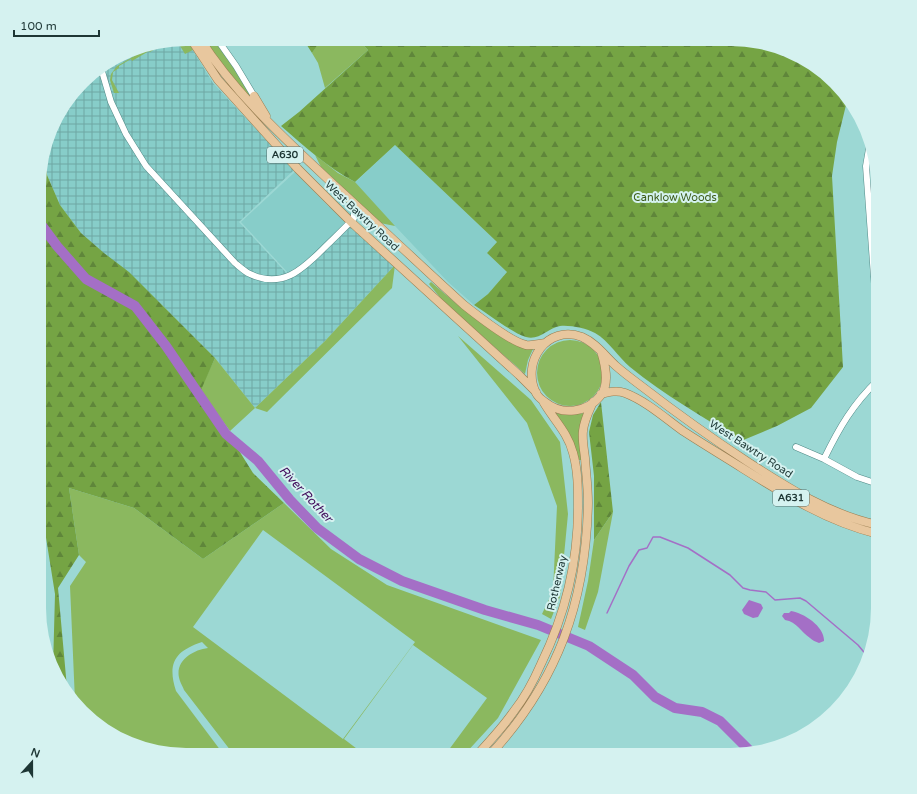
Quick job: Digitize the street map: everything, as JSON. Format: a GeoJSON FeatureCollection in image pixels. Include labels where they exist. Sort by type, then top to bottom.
{"type":"FeatureCollection","features":[{"type":"Feature","properties":{"kind":"main road","name":"West Bawtry Road"},"geometry":{"type":"LineString","coordinates":[[196,46],[218,80],[298,169],[351,222],[519,375],[536,393]]}},
{"type":"Feature","properties":{"kind":"main road","name":"West Bawtry Road"},"geometry":{"type":"LineString","coordinates":[[205,46],[230,82],[273,127],[459,300],[479,316],[521,343],[534,345],[545,343]]}},
{"type":"Feature","properties":{"kind":"main road"},"geometry":{"type":"LineString","coordinates":[[254,96],[273,127]]}},
{"type":"Feature","properties":{"kind":"main road"},"geometry":{"type":"LineString","coordinates":[[574,335],[587,339],[601,351],[606,376],[606,382],[602,394],[579,410],[567,411],[554,408],[543,400],[536,393],[532,370],[538,351],[545,343],[556,337],[574,335]]}},
{"type":"Feature","properties":{"kind":"main road","name":"West Bawtry Road"},"geometry":{"type":"LineString","coordinates":[[601,351],[616,366],[661,401],[776,480],[814,501],[848,516],[871,523]]}},
{"type":"Feature","properties":{"kind":"main road","name":"West Bawtry Road"},"geometry":{"type":"LineString","coordinates":[[602,394],[612,391],[624,393],[648,406],[667,420],[776,490],[848,525],[871,532]]}},
{"type":"Feature","properties":{"kind":"main road","name":"Rotherway"},"geometry":{"type":"LineString","coordinates":[[483,748],[515,710],[534,678],[552,642],[567,597],[575,555],[578,522],[576,465],[566,434],[543,400]]}},
{"type":"Feature","properties":{"kind":"main road","name":"Rotherway"},"geometry":{"type":"LineString","coordinates":[[497,748],[525,713],[542,686],[561,646],[570,622],[581,582],[587,542],[588,501],[583,431],[586,418],[594,401]]}},
{"type":"Feature","properties":{"kind":"main road"},"geometry":{"type":"LineString","coordinates":[[661,401],[667,414],[667,420]]}},
{"type":"Feature","properties":{"kind":"street"},"geometry":{"type":"LineString","coordinates":[[222,46],[254,96]]}},
{"type":"Feature","properties":{"kind":"street"},"geometry":{"type":"LineString","coordinates":[[103,73],[110,102],[126,134],[146,166],[232,259],[250,274],[265,279],[278,279],[292,276],[306,266],[351,222],[354,218],[353,202]]}},
{"type":"Feature","properties":{"kind":"street"},"geometry":{"type":"LineString","coordinates":[[868,157],[866,166],[871,230]]}},
{"type":"Feature","properties":{"kind":"street"},"geometry":{"type":"LineString","coordinates":[[824,459],[852,408],[871,386]]}},
{"type":"Feature","properties":{"kind":"street"},"geometry":{"type":"LineString","coordinates":[[796,447],[824,459],[857,477],[871,482]]}},
{"type":"Feature","properties":{"kind":"shaded area"},"geometry":{"type":"Polygon","coordinates":[[[190,46],[213,83],[294,170],[239,222],[291,278],[306,268],[350,226],[395,265],[325,341],[255,408],[215,358],[164,307],[81,233],[60,205],[47,175],[47,168],[53,141],[60,124],[75,101],[87,87],[108,70],[124,60],[141,53],[168,47],[190,46]]]}},
{"type":"Feature","properties":{"kind":"shaded area"},"geometry":{"type":"Polygon","coordinates":[[[395,145],[497,242],[487,253],[507,272],[488,294],[474,305],[448,282],[395,226],[361,204],[331,238],[299,269],[290,275],[241,222],[295,172],[329,207],[395,145]]]}},
{"type":"Feature","properties":{"kind":"shaded area"},"geometry":{"type":"Polygon","coordinates":[[[749,600],[761,604],[763,608],[758,617],[753,618],[744,614],[742,610],[749,600]]]}},
{"type":"Feature","properties":{"kind":"shaded area"},"geometry":{"type":"Polygon","coordinates":[[[791,611],[802,615],[813,622],[821,631],[824,641],[819,643],[814,641],[796,625],[785,620],[782,616],[784,613],[789,613],[791,611]]]}},
{"type":"Feature","properties":{"kind":"green space"},"geometry":{"type":"Polygon","coordinates":[[[180,46],[190,46],[193,50],[185,54],[180,46]]]}},
{"type":"Feature","properties":{"kind":"green space"},"geometry":{"type":"Polygon","coordinates":[[[219,46],[229,59],[254,101],[227,72],[210,47],[219,46]]]}},
{"type":"Feature","properties":{"kind":"green space"},"geometry":{"type":"Polygon","coordinates":[[[308,46],[317,46],[312,53],[308,46]]]}},
{"type":"Feature","properties":{"kind":"green space"},"geometry":{"type":"Polygon","coordinates":[[[316,46],[364,46],[368,50],[325,88],[318,63],[312,53],[316,46]]]}},
{"type":"Feature","properties":{"kind":"green space","name":"Canklow Woods"},"geometry":{"type":"Polygon","coordinates":[[[364,46],[740,46],[776,53],[793,60],[809,70],[830,87],[846,106],[837,142],[832,176],[843,367],[811,408],[777,426],[741,441],[643,377],[630,367],[605,340],[595,333],[578,327],[560,326],[539,336],[531,338],[526,337],[520,335],[474,305],[488,294],[507,272],[487,253],[497,242],[395,145],[355,182],[326,163],[281,126],[299,112],[368,50],[364,46]]]}},
{"type":"Feature","properties":{"kind":"green space"},"geometry":{"type":"Polygon","coordinates":[[[148,51],[132,61],[131,59],[119,66],[119,68],[113,72],[112,80],[119,93],[114,93],[110,80],[111,74],[117,66],[141,53],[148,51]]]}},
{"type":"Feature","properties":{"kind":"green space"},"geometry":{"type":"Polygon","coordinates":[[[315,155],[338,173],[355,182],[395,226],[380,223],[321,167],[315,155]]]}},
{"type":"Feature","properties":{"kind":"green space"},"geometry":{"type":"Polygon","coordinates":[[[47,172],[60,205],[81,233],[129,272],[215,358],[201,390],[253,473],[284,503],[203,559],[134,508],[69,488],[79,555],[58,588],[66,680],[60,670],[53,654],[55,594],[46,538],[47,172]]]}},
{"type":"Feature","properties":{"kind":"green space"},"geometry":{"type":"Polygon","coordinates":[[[395,265],[392,288],[267,412],[255,408],[325,341],[395,265]]]}},
{"type":"Feature","properties":{"kind":"green space"},"geometry":{"type":"Polygon","coordinates":[[[431,282],[459,306],[533,349],[528,360],[525,374],[443,301],[429,284],[431,282]]]}},
{"type":"Feature","properties":{"kind":"green space"},"geometry":{"type":"Polygon","coordinates":[[[458,336],[531,400],[560,442],[568,514],[560,597],[551,619],[542,614],[553,591],[557,506],[527,423],[458,336]]]}},
{"type":"Feature","properties":{"kind":"green space"},"geometry":{"type":"Polygon","coordinates":[[[570,340],[583,343],[593,350],[600,360],[603,373],[600,386],[593,396],[583,403],[570,406],[557,403],[547,396],[540,386],[537,373],[540,360],[547,350],[557,343],[570,340]]]}},
{"type":"Feature","properties":{"kind":"green space"},"geometry":{"type":"Polygon","coordinates":[[[215,358],[255,408],[230,431],[200,390],[215,358]]]}},
{"type":"Feature","properties":{"kind":"green space"},"geometry":{"type":"Polygon","coordinates":[[[601,402],[613,512],[594,540],[594,476],[589,432],[593,415],[601,402]]]}},
{"type":"Feature","properties":{"kind":"green space"},"geometry":{"type":"Polygon","coordinates":[[[555,413],[570,415],[584,413],[581,460],[579,460],[569,435],[555,413]]]}},
{"type":"Feature","properties":{"kind":"green space"},"geometry":{"type":"Polygon","coordinates":[[[69,488],[134,508],[203,559],[284,503],[331,549],[387,585],[541,640],[498,718],[470,748],[450,748],[487,698],[413,645],[344,739],[356,748],[229,748],[184,690],[180,681],[179,668],[185,658],[196,651],[208,648],[202,642],[185,650],[176,659],[172,673],[173,681],[176,691],[219,748],[168,747],[141,741],[124,734],[101,719],[87,707],[75,692],[70,586],[86,562],[79,555],[69,488]],[[263,530],[193,627],[343,739],[415,642],[263,530]]]}},
{"type":"Feature","properties":{"kind":"green space"},"geometry":{"type":"Polygon","coordinates":[[[613,512],[598,592],[585,630],[578,627],[588,581],[594,540],[613,512]]]}},
{"type":"Feature","properties":{"kind":"waterway","name":"River Rother"},"geometry":{"type":"LineString","coordinates":[[46,231],[86,279],[135,306],[166,346],[226,434],[258,461],[290,500],[317,528],[359,559],[402,581],[485,610],[538,625],[589,646],[633,675],[655,697],[675,708],[702,712],[720,721],[746,747]]}},
{"type":"Feature","properties":{"kind":"waterway"},"geometry":{"type":"LineString","coordinates":[[607,613],[629,566],[639,550],[647,548],[653,537],[660,537],[688,548],[730,575],[743,588],[766,592],[775,600],[800,598],[806,601],[858,645],[864,652]]}}]}
